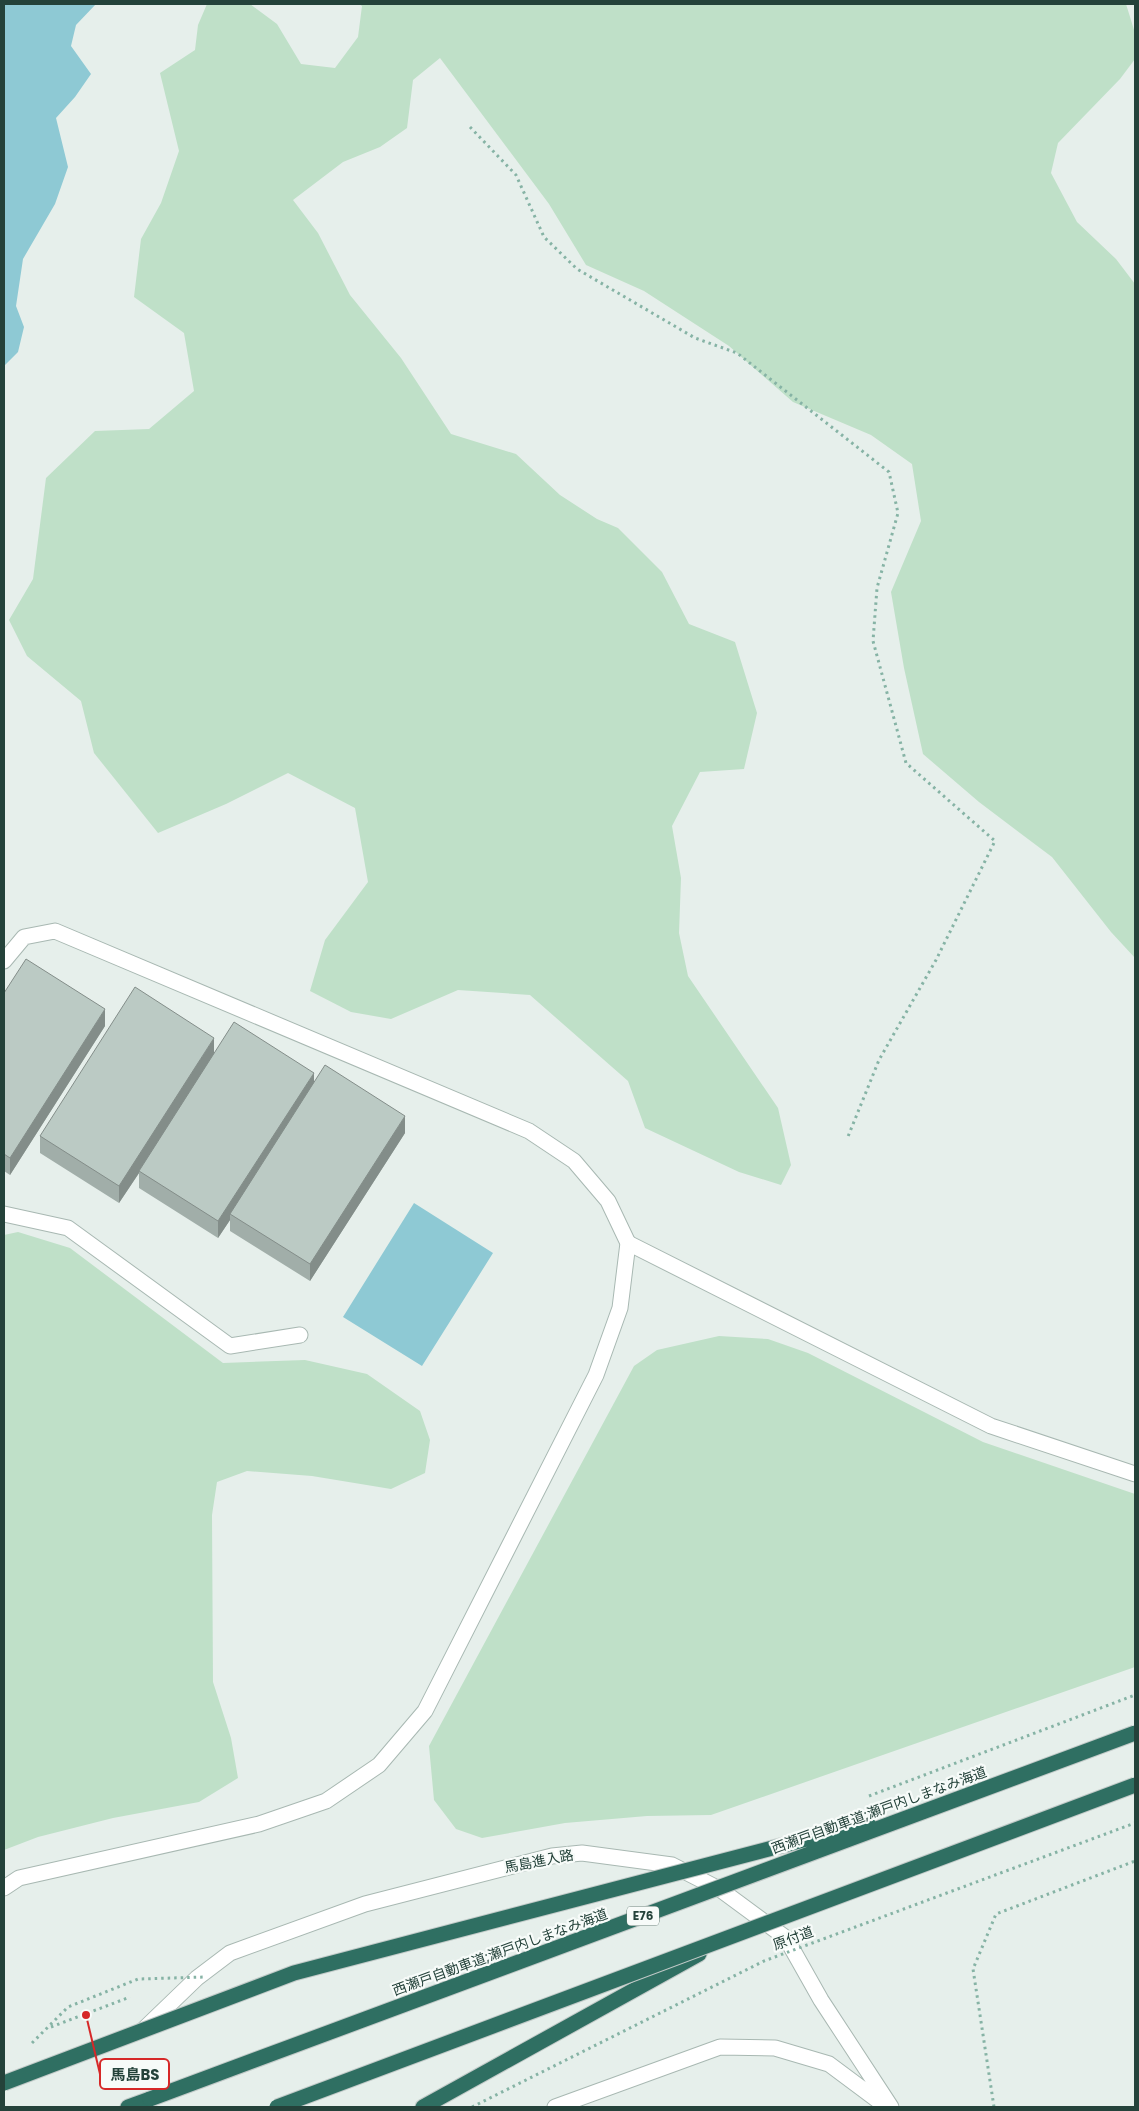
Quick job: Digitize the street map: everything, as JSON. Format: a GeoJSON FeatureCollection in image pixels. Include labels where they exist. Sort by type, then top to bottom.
{"type":"FeatureCollection","features":[{"type":"Feature","properties":{"kind":"highway","name":"西瀬戸自動車道;瀬戸内しまなみ海道"},"geometry":{"type":"LineString","coordinates":[[128,2107],[1135,1733]]}},
{"type":"Feature","properties":{"kind":"highway"},"geometry":{"type":"LineString","coordinates":[[277,2107],[1135,1785]]}},
{"type":"Feature","properties":{"kind":"highway"},"geometry":{"type":"LineString","coordinates":[[4,2083],[294,1973],[947,1802]]}},
{"type":"Feature","properties":{"kind":"highway"},"geometry":{"type":"LineString","coordinates":[[422,2107],[731,1936]]}},
{"type":"Feature","properties":{"kind":"street"},"geometry":{"type":"LineString","coordinates":[[4,961],[24,937],[55,931],[529,1131],[574,1161],[608,1201],[628,1243],[620,1308],[596,1375],[424,1710],[379,1764],[326,1801],[259,1824],[19,1878],[4,1888]]}},
{"type":"Feature","properties":{"kind":"street"},"geometry":{"type":"LineString","coordinates":[[4,1214],[68,1228],[230,1346],[300,1335]]}},
{"type":"Feature","properties":{"kind":"street"},"geometry":{"type":"LineString","coordinates":[[628,1243],[991,1426],[1135,1474]]}},
{"type":"Feature","properties":{"kind":"street","name":"馬島進入路"},"geometry":{"type":"LineString","coordinates":[[143,2030],[230,1953],[365,1904],[552,1856],[582,1853],[672,1865],[721,1890],[786,1938],[821,2000],[889,2107]]}},
{"type":"Feature","properties":{"kind":"street","name":"馬島進入路"},"geometry":{"type":"LineString","coordinates":[[555,2107],[720,2047],[775,2048],[829,2064],[889,2107]]}},
{"type":"Feature","properties":{"kind":"path"},"geometry":{"type":"LineString","coordinates":[[470,127],[516,175],[544,237],[577,269],[695,338],[737,353],[890,472],[898,513],[877,588],[873,641],[906,763],[994,841],[936,960],[879,1060],[847,1139]]}},
{"type":"Feature","properties":{"kind":"path","name":"原付道"},"geometry":{"type":"LineString","coordinates":[[472,2107],[764,1961],[1135,1823]]}},
{"type":"Feature","properties":{"kind":"path"},"geometry":{"type":"LineString","coordinates":[[994,2107],[972,1969],[996,1914],[1135,1861]]}},
{"type":"Feature","properties":{"kind":"path"},"geometry":{"type":"LineString","coordinates":[[30,2044],[50,2027],[68,2007],[138,1979],[202,1977]]}},
{"type":"Feature","properties":{"kind":"path"},"geometry":{"type":"LineString","coordinates":[[50,2027],[130,1997]]}},
{"type":"Feature","properties":{"kind":"green space"},"geometry":{"type":"Polygon","coordinates":[[[207,4],[250,4],[277,24],[301,64],[335,68],[358,37],[362,6],[359,4],[1126,4],[1135,33],[1135,59],[1120,79],[1058,143],[1051,173],[1077,222],[1116,259],[1135,284],[1135,958],[1111,932],[1052,857],[979,802],[923,754],[904,668],[891,592],[921,521],[912,464],[871,435],[793,402],[729,346],[644,291],[586,265],[549,204],[440,58],[413,80],[407,128],[380,147],[343,162],[293,200],[318,233],[350,295],[401,358],[451,434],[516,454],[560,495],[597,519],[618,528],[662,572],[689,624],[735,642],[757,713],[744,769],[700,772],[672,826],[681,878],[679,933],[688,976],[778,1108],[791,1165],[781,1185],[739,1172],[645,1128],[628,1081],[530,995],[458,990],[391,1019],[351,1012],[310,991],[325,940],[368,882],[355,808],[288,773],[226,804],[158,833],[94,753],[81,701],[27,656],[9,620],[33,579],[46,478],[95,431],[149,429],[194,391],[184,333],[134,297],[141,239],[161,203],[179,151],[160,73],[195,50],[198,25],[207,4]]]}},
{"type":"Feature","properties":{"kind":"green space"},"geometry":{"type":"Polygon","coordinates":[[[18,1232],[70,1248],[223,1363],[305,1360],[367,1374],[420,1411],[430,1440],[425,1473],[391,1489],[312,1476],[247,1471],[217,1482],[212,1515],[213,1682],[231,1738],[238,1778],[199,1802],[113,1818],[38,1837],[4,1850],[4,1235],[18,1232]]]}},
{"type":"Feature","properties":{"kind":"green space"},"geometry":{"type":"Polygon","coordinates":[[[719,1336],[768,1339],[808,1353],[983,1442],[1135,1494],[1135,1667],[711,1815],[647,1816],[565,1823],[482,1838],[456,1829],[434,1800],[429,1746],[634,1366],[657,1350],[719,1336]]]}},
{"type":"Feature","properties":{"kind":"water"},"geometry":{"type":"Polygon","coordinates":[[[4,4],[96,4],[76,25],[71,46],[91,74],[75,97],[56,118],[68,167],[55,204],[23,259],[16,306],[24,327],[18,352],[4,366],[4,4]]]}},
{"type":"Feature","properties":{"kind":"water"},"geometry":{"type":"Polygon","coordinates":[[[414,1203],[493,1253],[422,1366],[343,1317],[414,1203]]]}},
{"type":"Feature","properties":{"kind":"building"},"geometry":{"type":"Polygon","coordinates":[[[26,959],[105,1009],[10,1158],[4,1154],[4,993],[26,959]]]}},
{"type":"Feature","properties":{"kind":"building"},"geometry":{"type":"Polygon","coordinates":[[[135,987],[214,1038],[119,1186],[40,1136],[135,987]]]}},
{"type":"Feature","properties":{"kind":"building"},"geometry":{"type":"Polygon","coordinates":[[[234,1022],[314,1073],[218,1221],[139,1171],[234,1022]]]}},
{"type":"Feature","properties":{"kind":"building"},"geometry":{"type":"Polygon","coordinates":[[[325,1065],[405,1116],[310,1264],[230,1214],[325,1065]]]}},
{"type":"Feature","properties":{"kind":"place","name":"馬島BS"},"geometry":{"type":"Point","coordinates":[86,2015]}}]}
